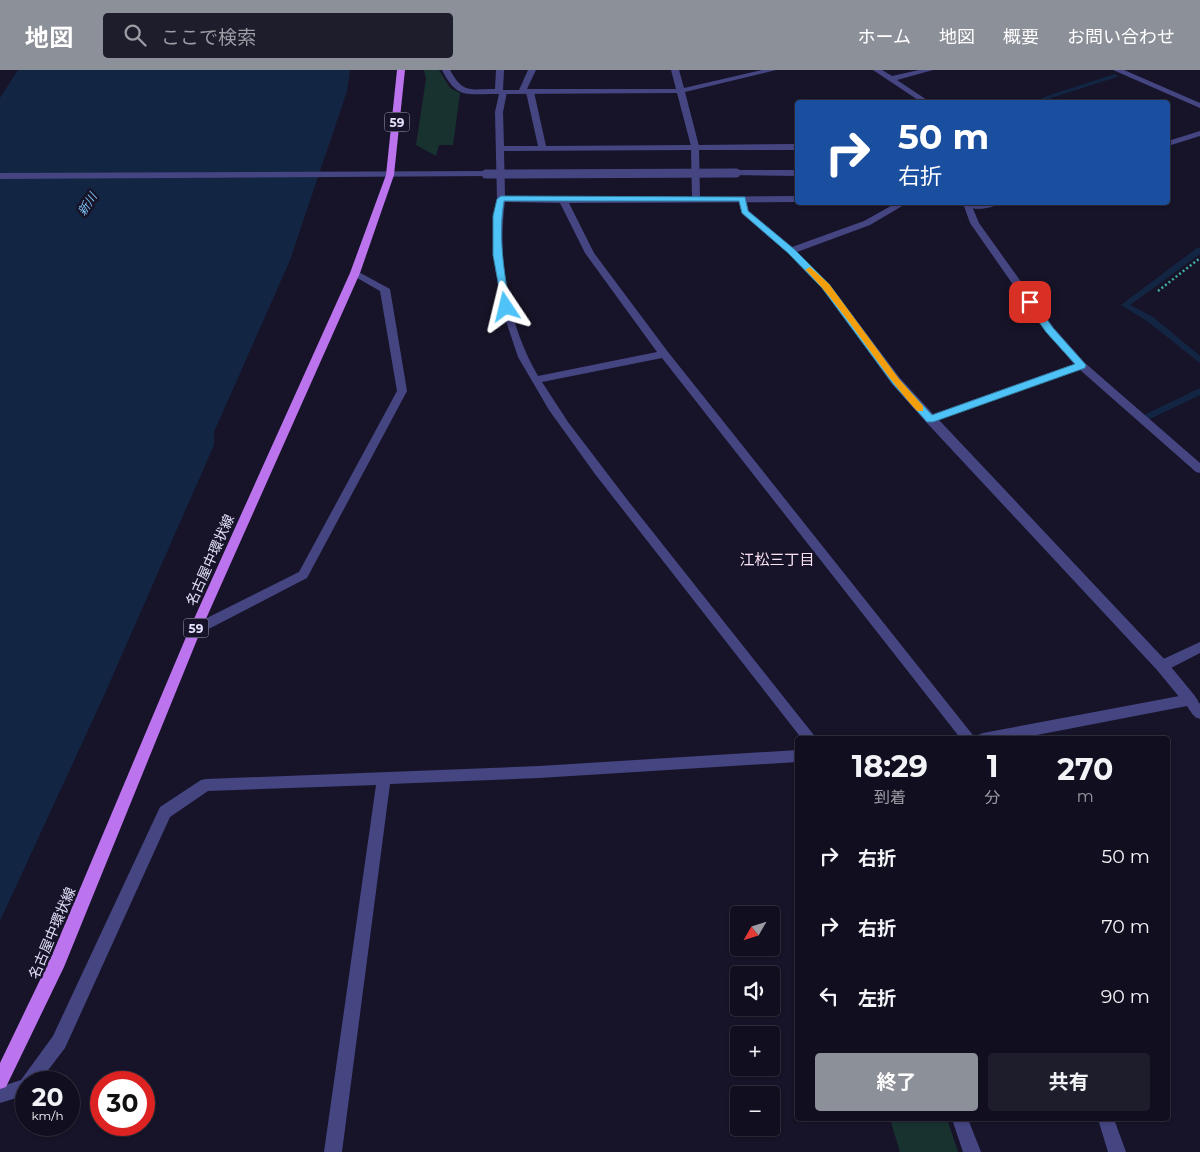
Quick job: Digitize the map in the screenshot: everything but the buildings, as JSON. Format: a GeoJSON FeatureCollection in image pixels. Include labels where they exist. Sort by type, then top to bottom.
{"type":"FeatureCollection","features":[{"type":"Feature","properties":{"kind":"main road","name":"名古屋中環状線"},"geometry":{"type":"LineString","coordinates":[[0,1081],[58,961],[195,630],[355,273],[390,175],[402,70]]}},
{"type":"Feature","properties":{"kind":"street"},"geometry":{"type":"LineString","coordinates":[[446,70],[454,85],[463,90],[501,92],[679,91],[772,70]]}},
{"type":"Feature","properties":{"kind":"street"},"geometry":{"type":"LineString","coordinates":[[500,70],[501,199],[498,216],[497,255],[506,307],[516,342],[536,380],[560,417],[622,501],[808,736]]}},
{"type":"Feature","properties":{"kind":"street"},"geometry":{"type":"LineString","coordinates":[[532,70],[527,91],[543,150]]}},
{"type":"Feature","properties":{"kind":"street"},"geometry":{"type":"LineString","coordinates":[[675,70],[694,146],[696,199]]}},
{"type":"Feature","properties":{"kind":"street"},"geometry":{"type":"LineString","coordinates":[[878,70],[923,100]]}},
{"type":"Feature","properties":{"kind":"street"},"geometry":{"type":"LineString","coordinates":[[891,79],[929,70]]}},
{"type":"Feature","properties":{"kind":"street"},"geometry":{"type":"LineString","coordinates":[[1117,70],[1200,106]]}},
{"type":"Feature","properties":{"kind":"street"},"geometry":{"type":"LineString","coordinates":[[1170,143],[1200,134]]}},
{"type":"Feature","properties":{"kind":"street"},"geometry":{"type":"LineString","coordinates":[[500,149],[543,150],[694,146],[795,147]]}},
{"type":"Feature","properties":{"kind":"street"},"geometry":{"type":"LineString","coordinates":[[0,176],[795,172]]}},
{"type":"Feature","properties":{"kind":"street"},"geometry":{"type":"LineString","coordinates":[[501,199],[795,199]]}},
{"type":"Feature","properties":{"kind":"street"},"geometry":{"type":"LineString","coordinates":[[742,199],[744,212],[791,251],[826,286],[896,381],[1162,666],[1197,708]]}},
{"type":"Feature","properties":{"kind":"street"},"geometry":{"type":"LineString","coordinates":[[563,200],[590,252],[664,354],[967,736]]}},
{"type":"Feature","properties":{"kind":"street"},"geometry":{"type":"LineString","coordinates":[[791,251],[867,223],[900,205]]}},
{"type":"Feature","properties":{"kind":"street"},"geometry":{"type":"LineString","coordinates":[[965,205],[975,223],[1050,330],[1081,365],[1200,469]]}},
{"type":"Feature","properties":{"kind":"street"},"geometry":{"type":"LineString","coordinates":[[977,205],[992,205]]}},
{"type":"Feature","properties":{"kind":"street"},"geometry":{"type":"LineString","coordinates":[[195,630],[304,575],[402,391],[385,289],[355,273]]}},
{"type":"Feature","properties":{"kind":"street"},"geometry":{"type":"LineString","coordinates":[[536,380],[664,354]]}},
{"type":"Feature","properties":{"kind":"street"},"geometry":{"type":"LineString","coordinates":[[930,419],[1081,365]]}},
{"type":"Feature","properties":{"kind":"street"},"geometry":{"type":"LineString","coordinates":[[1162,666],[1200,647]]}},
{"type":"Feature","properties":{"kind":"street"},"geometry":{"type":"LineString","coordinates":[[1004,736],[1197,708]]}},
{"type":"Feature","properties":{"kind":"street"},"geometry":{"type":"LineString","coordinates":[[37,1071],[59,1042],[164,812],[206,786],[539,772],[795,756]]}},
{"type":"Feature","properties":{"kind":"street"},"geometry":{"type":"LineString","coordinates":[[333,1152],[384,778]]}},
{"type":"Feature","properties":{"kind":"street"},"geometry":{"type":"LineString","coordinates":[[0,1095],[15,1090]]}},
{"type":"Feature","properties":{"kind":"street"},"geometry":{"type":"LineString","coordinates":[[961,1121],[972,1152]]}},
{"type":"Feature","properties":{"kind":"street"},"geometry":{"type":"LineString","coordinates":[[1107,1121],[1117,1152]]}},
{"type":"Feature","properties":{"kind":"path"},"geometry":{"type":"LineString","coordinates":[[1158,290],[1200,258]]}},
{"type":"Feature","properties":{"kind":"green space"},"geometry":{"type":"Polygon","coordinates":[[[424,70],[439,70],[450,88],[460,93],[453,145],[439,145],[436,156],[416,145],[426,79],[424,70]]]}},
{"type":"Feature","properties":{"kind":"green space"},"geometry":{"type":"Polygon","coordinates":[[[891,1121],[948,1121],[958,1152],[900,1152],[891,1121]]]}},
{"type":"Feature","properties":{"kind":"water","name":"新川"},"geometry":{"type":"Polygon","coordinates":[[[18,70],[350,70],[347,91],[290,260],[214,432],[214,445],[102,700],[0,921],[0,98],[18,70]]]}},
{"type":"Feature","properties":{"kind":"waterway"},"geometry":{"type":"LineString","coordinates":[[1043,100],[1115,76]]}},
{"type":"Feature","properties":{"kind":"waterway"},"geometry":{"type":"LineString","coordinates":[[1200,250],[1125,305],[1150,319],[1200,360]]}},
{"type":"Feature","properties":{"kind":"waterway"},"geometry":{"type":"LineString","coordinates":[[1147,417],[1200,391]]}},
{"type":"Feature","properties":{"kind":"slow traffic"},"geometry":{"type":"LineString","coordinates":[[810,270],[826,286],[896,381],[920,408]]}},
{"type":"Feature","properties":{"kind":"district","name":"江松三丁目"},"geometry":{"type":"Point","coordinates":[777,559]}},
{"type":"Feature","properties":{"kind":"route"},"geometry":{"type":"LineString","coordinates":[[506,307],[497,255],[498,216],[501,199],[742,199],[744,212],[791,251],[826,286],[896,381],[930,419],[1081,365],[1050,330],[1030,302]]}}]}
